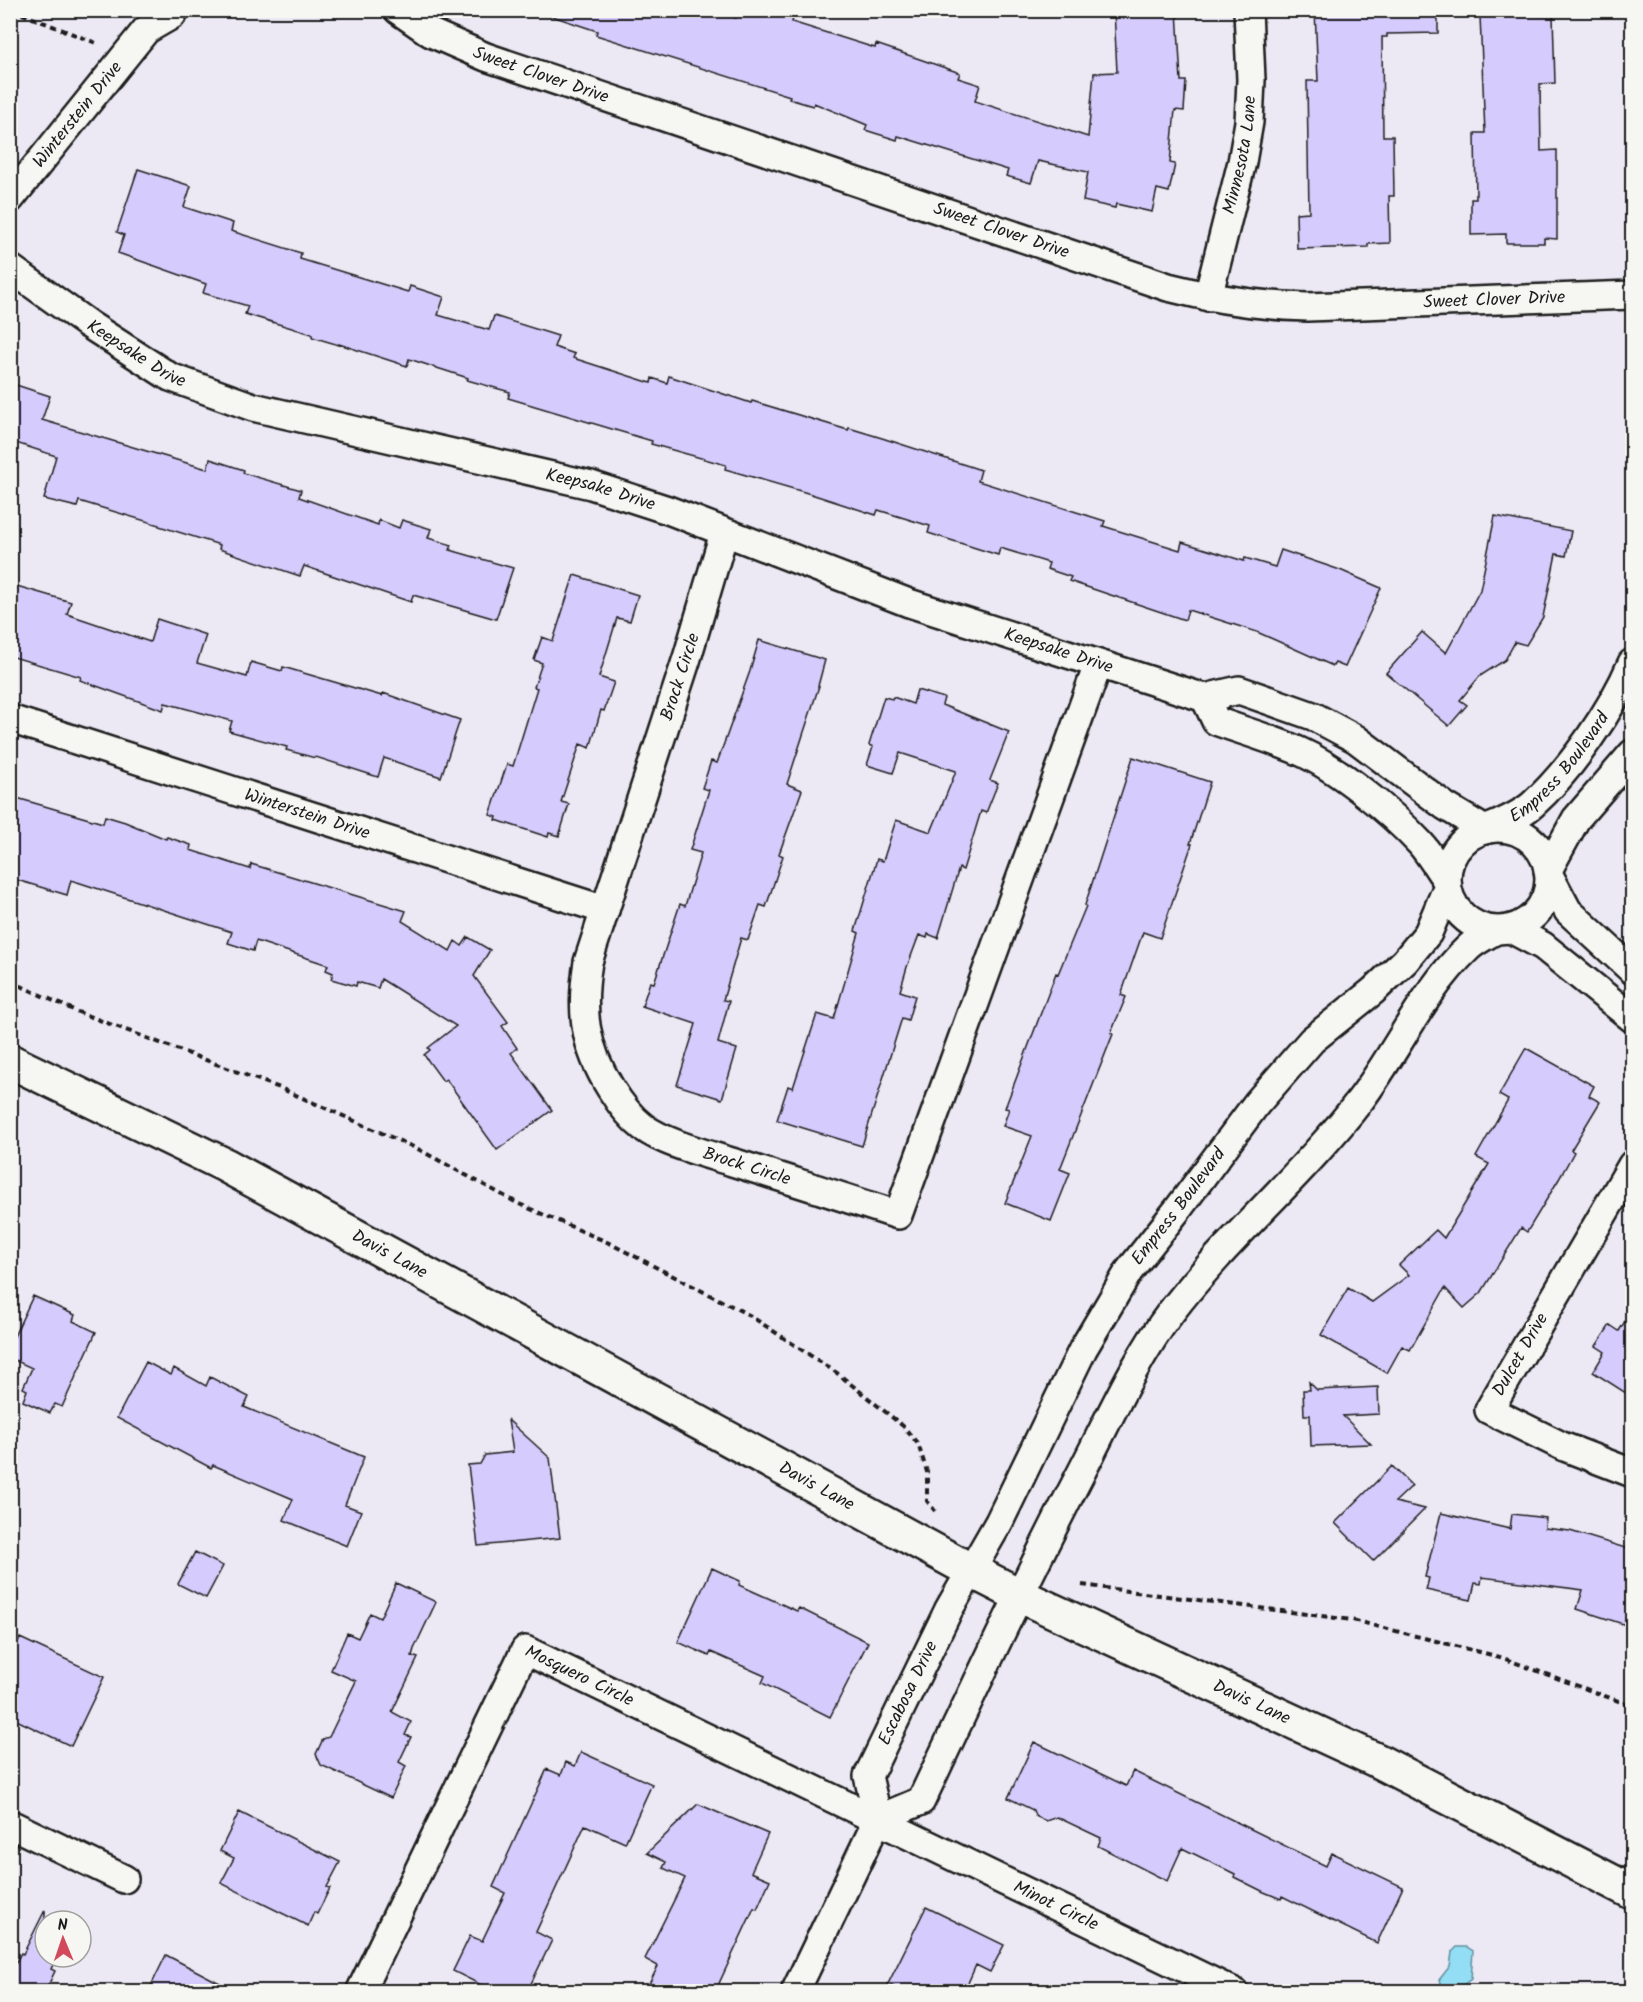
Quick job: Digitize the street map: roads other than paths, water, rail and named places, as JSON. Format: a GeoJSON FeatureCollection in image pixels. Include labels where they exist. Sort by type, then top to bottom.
{"type":"FeatureCollection","features":[{"type":"Feature","properties":{"kind":"street","name":"Winterstein Drive"},"geometry":{"type":"LineString","coordinates":[[10,199],[148,20],[172,15],[176,10]]}},
{"type":"Feature","properties":{"kind":"street","name":"Sweet Clover Drive"},"geometry":{"type":"LineString","coordinates":[[398,10],[431,33],[486,57],[1168,287],[1208,297],[1277,306],[1307,307],[1632,295]]}},
{"type":"Feature","properties":{"kind":"street","name":"Minnesota Lane"},"geometry":{"type":"LineString","coordinates":[[1208,297],[1242,162],[1249,122],[1251,80],[1248,10]]}},
{"type":"Feature","properties":{"kind":"street","name":"Keepsake Drive"},"geometry":{"type":"LineString","coordinates":[[10,268],[88,324],[170,377],[213,394],[254,407],[591,485],[668,510],[909,603],[1205,698]]}},
{"type":"Feature","properties":{"kind":"street","name":"Brock Circle"},"geometry":{"type":"LineString","coordinates":[[724,533],[687,658],[588,962],[583,990],[584,1020],[588,1041],[599,1069],[619,1102],[644,1128],[679,1145],[898,1215],[1098,665]]}},
{"type":"Feature","properties":{"kind":"street","name":"Empress Boulevard"},"geometry":{"type":"LineString","coordinates":[[1488,829],[1519,815],[1574,759],[1605,713],[1632,663]]}},
{"type":"Feature","properties":{"kind":"street"},"geometry":{"type":"LineString","coordinates":[[1488,829],[1445,806],[1356,739],[1313,716],[1239,690],[1205,698],[1216,721],[1300,751],[1333,771],[1387,811],[1421,844],[1447,885],[1453,904],[1463,917],[1478,926],[1503,930],[1543,946],[1632,1018]]}},
{"type":"Feature","properties":{"kind":"street","name":"Winterstein Drive"},"geometry":{"type":"LineString","coordinates":[[10,719],[605,910]]}},
{"type":"Feature","properties":{"kind":"street"},"geometry":{"type":"LineString","coordinates":[[795,1992],[878,1819],[921,1801],[1019,1595],[1130,1377],[1170,1313],[1225,1248],[1300,1170],[1362,1098],[1405,1030],[1453,965],[1470,946],[1527,921],[1539,909],[1547,894],[1549,874],[1576,819],[1632,754]]}},
{"type":"Feature","properties":{"kind":"street"},"geometry":{"type":"LineString","coordinates":[[1447,885],[1447,872],[1452,855],[1462,842],[1476,832],[1509,828],[1525,834],[1538,845],[1546,860],[1549,874],[1569,911],[1632,970]]}},
{"type":"Feature","properties":{"kind":"street","name":"Empress Boulevard"},"geometry":{"type":"LineString","coordinates":[[970,1569],[999,1522],[1083,1349],[1129,1271],[1257,1103],[1312,1040],[1372,992],[1405,961],[1428,933],[1447,885]]}},
{"type":"Feature","properties":{"kind":"street","name":"Davis Lane"},"geometry":{"type":"LineString","coordinates":[[10,1061],[225,1165],[1019,1595],[1376,1760],[1632,1892]]}},
{"type":"Feature","properties":{"kind":"street","name":"Dulcet Drive"},"geometry":{"type":"LineString","coordinates":[[1632,1165],[1489,1410],[1562,1446],[1632,1473]]}},
{"type":"Feature","properties":{"kind":"street","name":"Escabosa Drive"},"geometry":{"type":"LineString","coordinates":[[878,1819],[868,1776],[970,1569]]}},
{"type":"Feature","properties":{"kind":"street","name":"Mosquero Circle"},"geometry":{"type":"LineString","coordinates":[[360,1992],[525,1650],[878,1819]]}},
{"type":"Feature","properties":{"kind":"street","name":"Minot Circle"},"geometry":{"type":"LineString","coordinates":[[878,1819],[1234,1992]]}},
{"type":"Feature","properties":{"kind":"street"},"geometry":{"type":"LineString","coordinates":[[10,1824],[124,1879]]}},
{"type":"Feature","properties":{"kind":"water"},"geometry":{"type":"Polygon","coordinates":[[[1457,1947],[1467,1947],[1473,1951],[1471,1979],[1462,1986],[1460,1991],[1443,1991],[1439,1980],[1450,1966],[1452,1952],[1457,1947]]]}}]}
